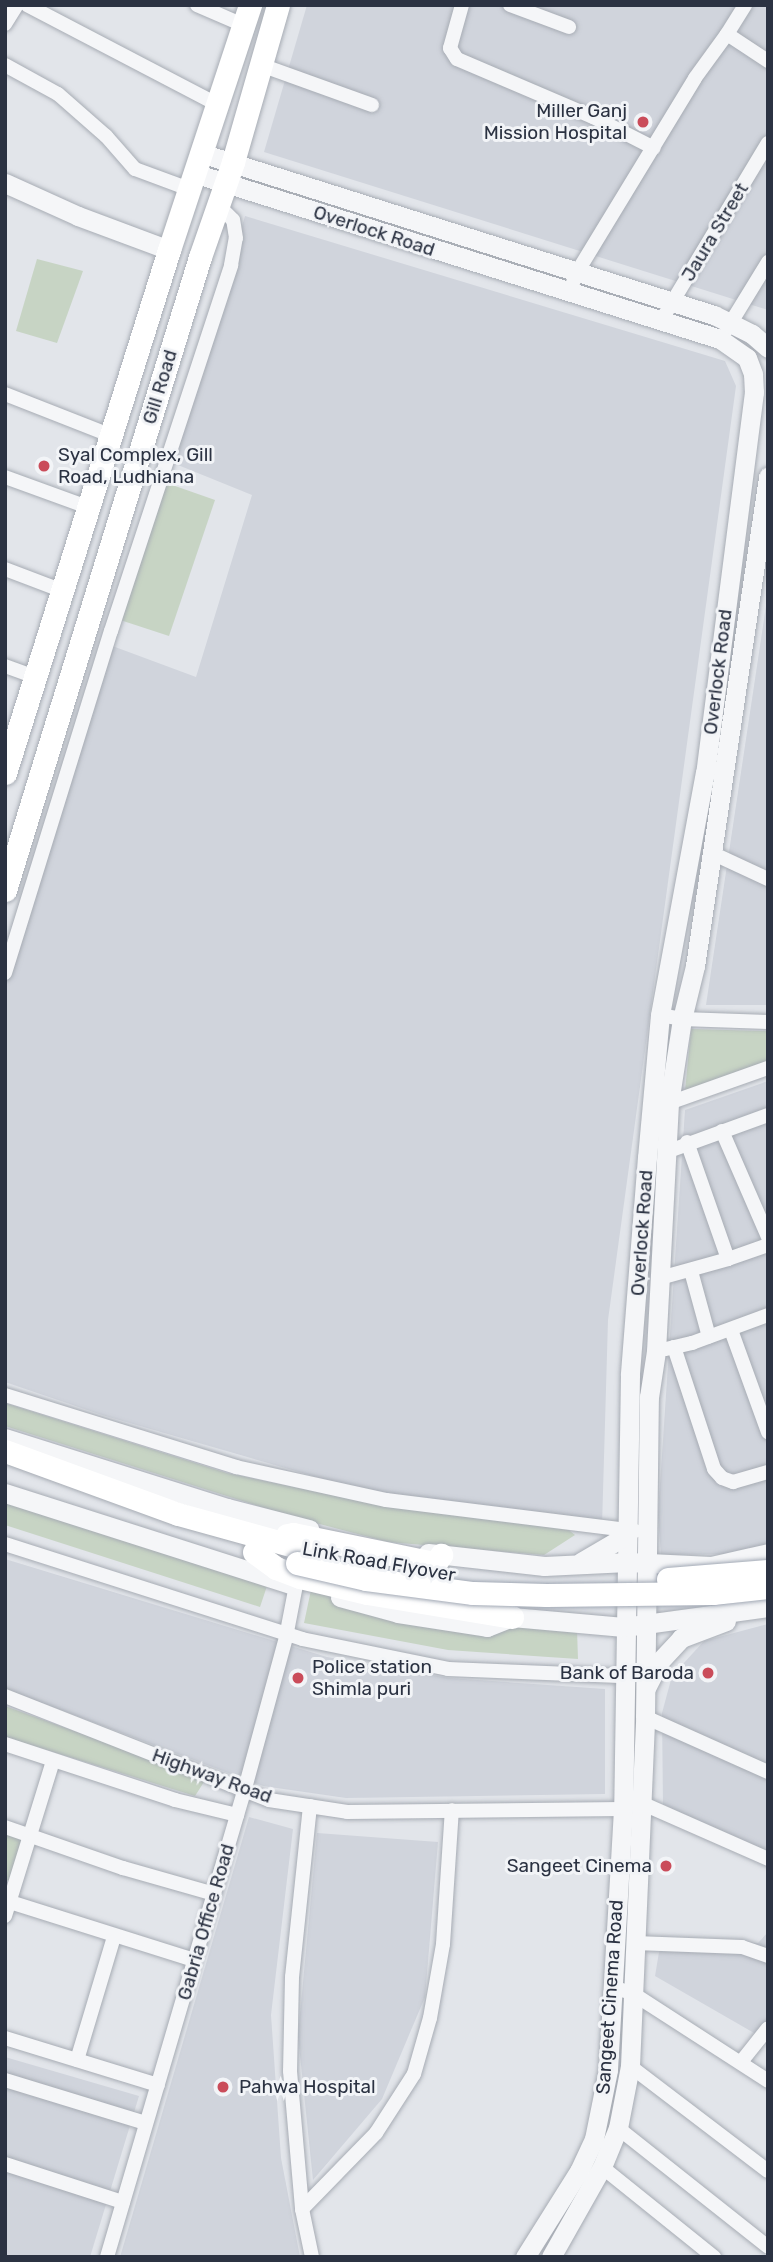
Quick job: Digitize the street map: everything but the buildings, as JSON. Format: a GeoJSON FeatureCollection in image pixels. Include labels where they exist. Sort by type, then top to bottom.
{"type":"FeatureCollection","features":[{"type":"Feature","properties":{"kind":"main road","name":"Gill Road"},"geometry":{"type":"LineString","coordinates":[[5,890],[9,866],[230,172],[278,5]]}},
{"type":"Feature","properties":{"kind":"main road","name":"Gill Road"},"geometry":{"type":"LineString","coordinates":[[7,763],[90,508],[169,250],[247,15]]}},
{"type":"Feature","properties":{"kind":"main road","name":"Link Road Flyover"},"geometry":{"type":"LineString","coordinates":[[5,1451],[260,1546],[407,1571],[489,1580],[690,1578],[768,1571]]}},
{"type":"Feature","properties":{"kind":"main road","name":"Link Road Flyover"},"geometry":{"type":"LineString","coordinates":[[5,1467],[366,1578],[473,1592],[545,1595],[699,1593],[768,1587]]}},
{"type":"Feature","properties":{"kind":"main road"},"geometry":{"type":"LineString","coordinates":[[435,1559],[293,1534],[260,1546],[276,1568],[300,1577],[367,1593],[512,1617]]}},
{"type":"Feature","properties":{"kind":"street"},"geometry":{"type":"LineString","coordinates":[[5,24],[17,5]]}},
{"type":"Feature","properties":{"kind":"street"},"geometry":{"type":"LineString","coordinates":[[27,5],[218,106]]}},
{"type":"Feature","properties":{"kind":"street"},"geometry":{"type":"LineString","coordinates":[[197,5],[247,15]]}},
{"type":"Feature","properties":{"kind":"street"},"geometry":{"type":"LineString","coordinates":[[462,5],[450,48],[457,59],[593,117],[654,148]]}},
{"type":"Feature","properties":{"kind":"street"},"geometry":{"type":"LineString","coordinates":[[510,5],[569,27]]}},
{"type":"Feature","properties":{"kind":"street"},"geometry":{"type":"LineString","coordinates":[[573,283],[695,79],[745,5]]}},
{"type":"Feature","properties":{"kind":"street"},"geometry":{"type":"LineString","coordinates":[[727,34],[768,61]]}},
{"type":"Feature","properties":{"kind":"street"},"geometry":{"type":"LineString","coordinates":[[5,65],[58,94],[106,136],[135,169],[195,172]]}},
{"type":"Feature","properties":{"kind":"street"},"geometry":{"type":"LineString","coordinates":[[261,65],[372,105]]}},
{"type":"Feature","properties":{"kind":"street","name":"Jaura Street"},"geometry":{"type":"LineString","coordinates":[[661,321],[768,143]]}},
{"type":"Feature","properties":{"kind":"street","name":"Overlock Road"},"geometry":{"type":"LineString","coordinates":[[195,172],[230,172],[316,188],[447,232],[661,321],[751,334],[768,349]]}},
{"type":"Feature","properties":{"kind":"street","name":"Overlock Road"},"geometry":{"type":"LineString","coordinates":[[230,172],[309,209],[440,253],[673,302],[725,331],[747,358],[754,392],[720,665],[705,772],[660,1015],[630,1375],[627,1533],[638,1562]]}},
{"type":"Feature","properties":{"kind":"street"},"geometry":{"type":"LineString","coordinates":[[5,183],[78,216],[169,250]]}},
{"type":"Feature","properties":{"kind":"street"},"geometry":{"type":"LineString","coordinates":[[309,209],[316,188]]}},
{"type":"Feature","properties":{"kind":"street"},"geometry":{"type":"LineString","coordinates":[[5,973],[111,631],[231,265],[236,238],[233,220],[218,205]]}},
{"type":"Feature","properties":{"kind":"street"},"geometry":{"type":"LineString","coordinates":[[440,253],[447,232]]}},
{"type":"Feature","properties":{"kind":"street"},"geometry":{"type":"LineString","coordinates":[[725,331],[768,262]]}},
{"type":"Feature","properties":{"kind":"street"},"geometry":{"type":"LineString","coordinates":[[747,358],[768,349]]}},
{"type":"Feature","properties":{"kind":"street"},"geometry":{"type":"LineString","coordinates":[[5,394],[112,436]]}},
{"type":"Feature","properties":{"kind":"street","name":"Overlock Road"},"geometry":{"type":"LineString","coordinates":[[638,1562],[648,1532],[649,1396],[653,1377],[665,1349],[660,1278],[669,1150],[669,1102],[682,1020],[695,966],[765,528],[768,476]]}},
{"type":"Feature","properties":{"kind":"street"},"geometry":{"type":"LineString","coordinates":[[5,477],[90,508]]}},
{"type":"Feature","properties":{"kind":"street"},"geometry":{"type":"LineString","coordinates":[[5,569],[63,591]]}},
{"type":"Feature","properties":{"kind":"street"},"geometry":{"type":"LineString","coordinates":[[5,666],[36,677]]}},
{"type":"Feature","properties":{"kind":"street"},"geometry":{"type":"LineString","coordinates":[[712,853],[768,879]]}},
{"type":"Feature","properties":{"kind":"street"},"geometry":{"type":"LineString","coordinates":[[660,1015],[682,1020],[768,1022]]}},
{"type":"Feature","properties":{"kind":"street"},"geometry":{"type":"LineString","coordinates":[[669,1102],[768,1068]]}},
{"type":"Feature","properties":{"kind":"street"},"geometry":{"type":"LineString","coordinates":[[669,1150],[768,1115]]}},
{"type":"Feature","properties":{"kind":"street"},"geometry":{"type":"LineString","coordinates":[[722,1131],[768,1237]]}},
{"type":"Feature","properties":{"kind":"street"},"geometry":{"type":"LineString","coordinates":[[687,1142],[729,1259]]}},
{"type":"Feature","properties":{"kind":"street"},"geometry":{"type":"LineString","coordinates":[[660,1278],[768,1245]]}},
{"type":"Feature","properties":{"kind":"street"},"geometry":{"type":"LineString","coordinates":[[691,1270],[709,1336]]}},
{"type":"Feature","properties":{"kind":"street"},"geometry":{"type":"LineString","coordinates":[[768,1315],[665,1349],[713,1469],[722,1478],[733,1482],[768,1472]]}},
{"type":"Feature","properties":{"kind":"street"},"geometry":{"type":"LineString","coordinates":[[731,1329],[768,1432]]}},
{"type":"Feature","properties":{"kind":"street"},"geometry":{"type":"LineString","coordinates":[[630,1375],[653,1377]]}},
{"type":"Feature","properties":{"kind":"street"},"geometry":{"type":"LineString","coordinates":[[5,1395],[236,1467],[361,1494],[627,1533],[648,1532]]}},
{"type":"Feature","properties":{"kind":"street"},"geometry":{"type":"LineString","coordinates":[[5,1437],[227,1508],[435,1559],[544,1566],[638,1562],[711,1566],[768,1553]]}},
{"type":"Feature","properties":{"kind":"street"},"geometry":{"type":"LineString","coordinates":[[5,1493],[296,1585],[398,1614],[460,1625],[487,1627],[512,1617],[624,1627],[768,1607]]}},
{"type":"Feature","properties":{"kind":"street"},"geometry":{"type":"LineString","coordinates":[[581,1563],[627,1533]]}},
{"type":"Feature","properties":{"kind":"street"},"geometry":{"type":"LineString","coordinates":[[5,1544],[287,1635],[448,1669],[626,1676]]}},
{"type":"Feature","properties":{"kind":"street","name":"Sangeet Cinema Road"},"geometry":{"type":"LineString","coordinates":[[525,2257],[579,2171],[594,2138],[608,2070],[612,1987],[631,1805],[645,1717],[646,1622],[638,1562]]}},
{"type":"Feature","properties":{"kind":"street","name":"Sangeet Cinema Road"},"geometry":{"type":"LineString","coordinates":[[551,2257],[602,2167],[618,2128],[630,2066],[635,1943],[624,1627],[638,1562]]}},
{"type":"Feature","properties":{"kind":"street","name":"Gabria Office Road"},"geometry":{"type":"LineString","coordinates":[[107,2257],[245,1790],[287,1635],[296,1585]]}},
{"type":"Feature","properties":{"kind":"street"},"geometry":{"type":"LineString","coordinates":[[644,1692],[659,1662],[681,1638],[716,1622],[768,1615]]}},
{"type":"Feature","properties":{"kind":"street","name":"Highway Road"},"geometry":{"type":"LineString","coordinates":[[5,1696],[269,1800],[347,1812],[631,1805]]}},
{"type":"Feature","properties":{"kind":"street"},"geometry":{"type":"LineString","coordinates":[[645,1717],[768,1772]]}},
{"type":"Feature","properties":{"kind":"street"},"geometry":{"type":"LineString","coordinates":[[5,1744],[176,1800],[237,1815]]}},
{"type":"Feature","properties":{"kind":"street"},"geometry":{"type":"LineString","coordinates":[[53,1761],[8,1900],[114,1937],[194,1960]]}},
{"type":"Feature","properties":{"kind":"street"},"geometry":{"type":"LineString","coordinates":[[631,1805],[767,1858]]}},
{"type":"Feature","properties":{"kind":"street"},"geometry":{"type":"LineString","coordinates":[[310,1806],[292,1976],[290,2057],[302,2209],[312,2257]]}},
{"type":"Feature","properties":{"kind":"street"},"geometry":{"type":"LineString","coordinates":[[302,2209],[376,2133],[414,2074],[430,2018],[443,1944],[452,1810]]}},
{"type":"Feature","properties":{"kind":"street"},"geometry":{"type":"LineString","coordinates":[[5,1827],[123,1868],[214,1894]]}},
{"type":"Feature","properties":{"kind":"street"},"geometry":{"type":"LineString","coordinates":[[77,2060],[114,1937]]}},
{"type":"Feature","properties":{"kind":"street"},"geometry":{"type":"LineString","coordinates":[[635,1943],[742,1947],[768,1956]]}},
{"type":"Feature","properties":{"kind":"street"},"geometry":{"type":"LineString","coordinates":[[612,1987],[632,1993],[768,2081]]}},
{"type":"Feature","properties":{"kind":"street"},"geometry":{"type":"LineString","coordinates":[[741,2062],[768,2028]]}},
{"type":"Feature","properties":{"kind":"street"},"geometry":{"type":"LineString","coordinates":[[5,2038],[158,2085]]}},
{"type":"Feature","properties":{"kind":"street"},"geometry":{"type":"LineString","coordinates":[[630,2066],[768,2171]]}},
{"type":"Feature","properties":{"kind":"street"},"geometry":{"type":"LineString","coordinates":[[5,2080],[146,2123]]}},
{"type":"Feature","properties":{"kind":"street"},"geometry":{"type":"LineString","coordinates":[[618,2128],[768,2247]]}},
{"type":"Feature","properties":{"kind":"street"},"geometry":{"type":"LineString","coordinates":[[5,2164],[123,2202]]}},
{"type":"Feature","properties":{"kind":"street"},"geometry":{"type":"LineString","coordinates":[[602,2167],[714,2257]]}},
{"type":"Feature","properties":{"kind":"shaded area"},"geometry":{"type":"Polygon","coordinates":[[[307,5],[768,5],[768,310],[264,152],[307,5]]]}},
{"type":"Feature","properties":{"kind":"shaded area"},"geometry":{"type":"Polygon","coordinates":[[[245,216],[725,361],[736,386],[608,1320],[602,1526],[351,1487],[102,1415],[5,1382],[5,987],[107,644],[196,677],[252,495],[173,463],[245,216]]]}},
{"type":"Feature","properties":{"kind":"shaded area"},"geometry":{"type":"Polygon","coordinates":[[[768,593],[768,1005],[706,1005],[768,593]]]}},
{"type":"Feature","properties":{"kind":"shaded area"},"geometry":{"type":"Polygon","coordinates":[[[768,1081],[768,1544],[732,1554],[661,1555],[658,1515],[685,1110],[768,1081]]]}},
{"type":"Feature","properties":{"kind":"shaded area"},"geometry":{"type":"Polygon","coordinates":[[[5,1559],[327,1657],[449,1678],[605,1689],[605,1794],[346,1798],[263,1786],[5,1689],[5,1559]]]}},
{"type":"Feature","properties":{"kind":"shaded area"},"geometry":{"type":"Polygon","coordinates":[[[768,1624],[768,1856],[663,1804],[662,1713],[672,1676],[704,1641],[768,1624]]]}},
{"type":"Feature","properties":{"kind":"shaded area","name":"Pahwa Hospital"},"geometry":{"type":"Polygon","coordinates":[[[249,1817],[293,1829],[271,2015],[281,2158],[300,2257],[120,2257],[249,1817]]]}},
{"type":"Feature","properties":{"kind":"shaded area"},"geometry":{"type":"Polygon","coordinates":[[[317,1833],[438,1842],[425,1997],[382,2099],[313,2180],[298,2036],[317,1833]]]}},
{"type":"Feature","properties":{"kind":"shaded area"},"geometry":{"type":"Polygon","coordinates":[[[768,1932],[768,2041],[655,1976],[661,1940],[758,1943],[768,1932]]]}},
{"type":"Feature","properties":{"kind":"shaded area"},"geometry":{"type":"Polygon","coordinates":[[[5,2057],[139,2096],[90,2257],[5,2257],[5,2057]]]}},
{"type":"Feature","properties":{"kind":"green space"},"geometry":{"type":"Polygon","coordinates":[[[37,259],[83,271],[57,343],[16,331],[37,259]]]}},
{"type":"Feature","properties":{"kind":"green space"},"geometry":{"type":"Polygon","coordinates":[[[158,480],[215,500],[169,636],[111,617],[158,480]]]}},
{"type":"Feature","properties":{"kind":"green space"},"geometry":{"type":"Polygon","coordinates":[[[691,1029],[768,1031],[768,1062],[685,1091],[691,1029]]]}},
{"type":"Feature","properties":{"kind":"green space"},"geometry":{"type":"Polygon","coordinates":[[[5,1403],[227,1473],[390,1507],[560,1523],[575,1535],[544,1555],[388,1542],[293,1517],[5,1426],[5,1403]]]}},
{"type":"Feature","properties":{"kind":"green space"},"geometry":{"type":"Polygon","coordinates":[[[5,1492],[270,1577],[260,1607],[5,1525],[5,1492]]]}},
{"type":"Feature","properties":{"kind":"green space"},"geometry":{"type":"Polygon","coordinates":[[[311,1590],[577,1630],[578,1659],[448,1650],[304,1623],[311,1590]]]}},
{"type":"Feature","properties":{"kind":"green space"},"geometry":{"type":"Polygon","coordinates":[[[5,1706],[146,1757],[204,1782],[195,1796],[5,1737],[5,1706]]]}},
{"type":"Feature","properties":{"kind":"green space"},"geometry":{"type":"Polygon","coordinates":[[[5,1827],[25,1833],[10,1881],[5,1880],[5,1827]]]}},
{"type":"Feature","properties":{"kind":"place","name":"Miller Ganj Mission Hospital"},"geometry":{"type":"Point","coordinates":[643,122]}},
{"type":"Feature","properties":{"kind":"place","name":"Syal Complex, Gill Road, Ludhiana"},"geometry":{"type":"Point","coordinates":[44,466]}},
{"type":"Feature","properties":{"kind":"place","name":"Bank of Baroda"},"geometry":{"type":"Point","coordinates":[708,1673]}},
{"type":"Feature","properties":{"kind":"place","name":"Police station Shimla puri"},"geometry":{"type":"Point","coordinates":[298,1678]}},
{"type":"Feature","properties":{"kind":"place","name":"Sangeet Cinema"},"geometry":{"type":"Point","coordinates":[666,1866]}},
{"type":"Feature","properties":{"kind":"place","name":"Pahwa Hospital"},"geometry":{"type":"Point","coordinates":[223,2087]}}]}
